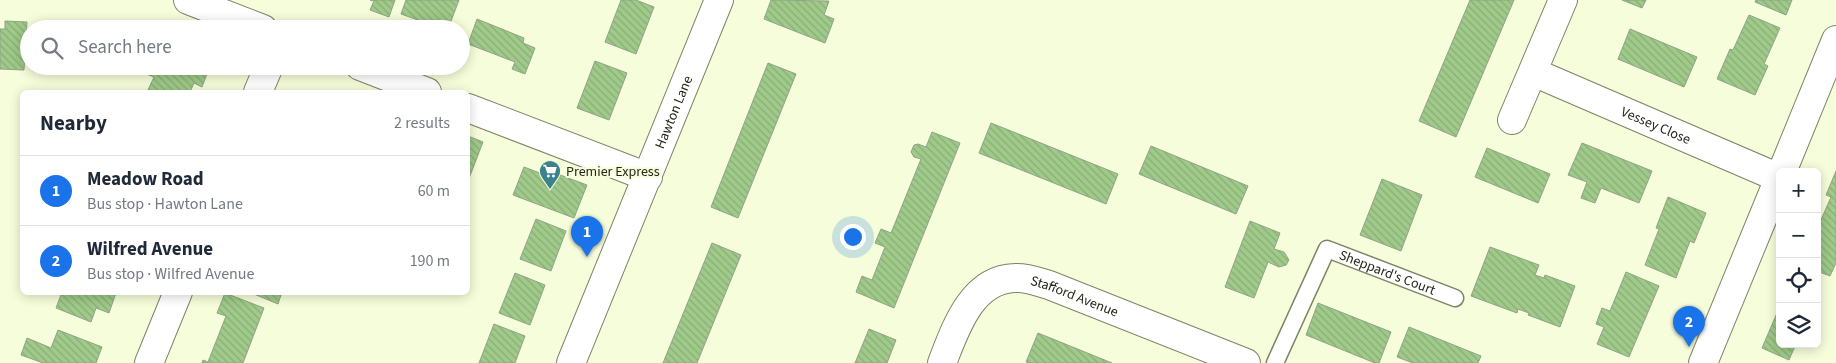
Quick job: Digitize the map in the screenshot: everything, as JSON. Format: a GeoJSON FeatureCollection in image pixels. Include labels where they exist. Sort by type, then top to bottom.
{"type":"FeatureCollection","features":[{"type":"Feature","properties":{"kind":"street"},"geometry":{"type":"LineString","coordinates":[[188,0],[240,20]]}},
{"type":"Feature","properties":{"kind":"street","name":"Hawton Lane"},"geometry":{"type":"LineString","coordinates":[[571,363],[719,0]]}},
{"type":"Feature","properties":{"kind":"street"},"geometry":{"type":"LineString","coordinates":[[1512,120],[1563,0]]}},
{"type":"Feature","properties":{"kind":"street"},"geometry":{"type":"LineString","coordinates":[[1784,168],[1829,78],[1836,40]]}},
{"type":"Feature","properties":{"kind":"street","name":"Vessey Close"},"geometry":{"type":"LineString","coordinates":[[1533,72],[1776,173]]}},
{"type":"Feature","properties":{"kind":"street"},"geometry":{"type":"LineString","coordinates":[[259,90],[265,75]]}},
{"type":"Feature","properties":{"kind":"street"},"geometry":{"type":"LineString","coordinates":[[383,75],[422,90]]}},
{"type":"Feature","properties":{"kind":"street"},"geometry":{"type":"LineString","coordinates":[[470,109],[648,177]]}},
{"type":"Feature","properties":{"kind":"street"},"geometry":{"type":"LineString","coordinates":[[1703,363],[1776,185]]}},
{"type":"Feature","properties":{"kind":"street","name":"Stafford Avenue"},"geometry":{"type":"LineString","coordinates":[[942,363],[965,310],[987,287],[1014,278],[1027,279],[1049,285],[1246,363]]}},
{"type":"Feature","properties":{"kind":"street"},"geometry":{"type":"LineString","coordinates":[[149,363],[177,295]]}},
{"type":"Feature","properties":{"kind":"lane","name":"Sheppard's Court"},"geometry":{"type":"LineString","coordinates":[[1275,363],[1326,249],[1454,298]]}},
{"type":"Feature","properties":{"kind":"building"},"geometry":{"type":"Polygon","coordinates":[[[370,0],[395,0],[389,17],[370,10],[374,1],[370,0]]]}},
{"type":"Feature","properties":{"kind":"building"},"geometry":{"type":"Polygon","coordinates":[[[406,0],[459,0],[451,20],[418,20],[401,14],[406,0]]]}},
{"type":"Feature","properties":{"kind":"building"},"geometry":{"type":"Polygon","coordinates":[[[621,0],[636,0],[654,7],[636,54],[605,42],[621,0]]]}},
{"type":"Feature","properties":{"kind":"building"},"geometry":{"type":"Polygon","coordinates":[[[771,0],[829,1],[824,15],[834,19],[825,43],[764,19],[771,0]]]}},
{"type":"Feature","properties":{"kind":"building"},"geometry":{"type":"Polygon","coordinates":[[[1470,0],[1514,0],[1456,137],[1419,121],[1470,0]]]}},
{"type":"Feature","properties":{"kind":"building"},"geometry":{"type":"Polygon","coordinates":[[[1622,0],[1646,0],[1642,8],[1622,0]]]}},
{"type":"Feature","properties":{"kind":"building"},"geometry":{"type":"Polygon","coordinates":[[[1756,0],[1792,0],[1786,15],[1755,2],[1756,0]]]}},
{"type":"Feature","properties":{"kind":"building"},"geometry":{"type":"Polygon","coordinates":[[[1749,15],[1780,28],[1764,64],[1768,66],[1755,95],[1717,79],[1730,49],[1733,50],[1749,15]]]}},
{"type":"Feature","properties":{"kind":"building"},"geometry":{"type":"Polygon","coordinates":[[[477,19],[524,38],[523,43],[535,48],[525,74],[512,69],[515,62],[470,45],[470,38],[477,19]]]}},
{"type":"Feature","properties":{"kind":"building"},"geometry":{"type":"Polygon","coordinates":[[[5,21],[20,22],[20,70],[0,69],[0,29],[5,29],[5,21]]]}},
{"type":"Feature","properties":{"kind":"building"},"geometry":{"type":"Polygon","coordinates":[[[1630,29],[1697,57],[1684,87],[1618,59],[1630,29]]]}},
{"type":"Feature","properties":{"kind":"building"},"geometry":{"type":"Polygon","coordinates":[[[595,61],[627,73],[609,120],[577,108],[595,61]]]}},
{"type":"Feature","properties":{"kind":"building"},"geometry":{"type":"Polygon","coordinates":[[[768,63],[796,74],[738,218],[711,207],[768,63]]]}},
{"type":"Feature","properties":{"kind":"building"},"geometry":{"type":"Polygon","coordinates":[[[149,75],[207,75],[202,87],[194,83],[191,90],[148,90],[154,77],[149,75]]]}},
{"type":"Feature","properties":{"kind":"building"},"geometry":{"type":"Polygon","coordinates":[[[991,123],[1118,174],[1106,204],[979,153],[991,123]]]}},
{"type":"Feature","properties":{"kind":"building"},"geometry":{"type":"Polygon","coordinates":[[[932,132],[960,143],[894,308],[856,292],[862,276],[872,280],[885,247],[875,243],[881,229],[891,233],[921,159],[914,157],[911,152],[914,145],[918,144],[926,147],[932,132]]]}},
{"type":"Feature","properties":{"kind":"building"},"geometry":{"type":"Polygon","coordinates":[[[470,137],[483,142],[470,176],[470,137]]]}},
{"type":"Feature","properties":{"kind":"building"},"geometry":{"type":"Polygon","coordinates":[[[1582,143],[1652,171],[1639,203],[1601,188],[1595,203],[1581,198],[1587,182],[1568,175],[1582,143]]]}},
{"type":"Feature","properties":{"kind":"building"},"geometry":{"type":"Polygon","coordinates":[[[1151,146],[1248,186],[1236,214],[1139,174],[1151,146]]]}},
{"type":"Feature","properties":{"kind":"building"},"geometry":{"type":"Polygon","coordinates":[[[1487,148],[1550,174],[1538,203],[1475,177],[1487,148]]]}},
{"type":"Feature","properties":{"kind":"building","name":"Premier Express"},"geometry":{"type":"Polygon","coordinates":[[[524,167],[553,178],[555,173],[587,185],[574,218],[513,195],[524,167]]]}},
{"type":"Feature","properties":{"kind":"building"},"geometry":{"type":"Polygon","coordinates":[[[1836,171],[1836,263],[1830,276],[1821,273],[1821,220],[1831,197],[1826,195],[1836,171]]]}},
{"type":"Feature","properties":{"kind":"building"},"geometry":{"type":"Polygon","coordinates":[[[1382,179],[1422,195],[1401,251],[1360,235],[1382,179]]]}},
{"type":"Feature","properties":{"kind":"building"},"geometry":{"type":"Polygon","coordinates":[[[1668,197],[1706,213],[1694,243],[1690,241],[1676,278],[1645,265],[1659,229],[1656,228],[1668,197]]]}},
{"type":"Feature","properties":{"kind":"building"},"geometry":{"type":"Polygon","coordinates":[[[536,219],[566,231],[551,271],[520,259],[536,219]]]}},
{"type":"Feature","properties":{"kind":"building"},"geometry":{"type":"Polygon","coordinates":[[[1250,221],[1280,233],[1274,249],[1284,252],[1289,260],[1286,265],[1279,267],[1268,262],[1254,298],[1225,287],[1250,221]]]}},
{"type":"Feature","properties":{"kind":"building"},"geometry":{"type":"Polygon","coordinates":[[[712,243],[741,255],[697,363],[663,363],[712,243]]]}},
{"type":"Feature","properties":{"kind":"building"},"geometry":{"type":"Polygon","coordinates":[[[1490,247],[1539,265],[1535,275],[1544,278],[1545,275],[1575,286],[1560,327],[1528,315],[1529,313],[1518,309],[1517,313],[1471,296],[1490,247]]]}},
{"type":"Feature","properties":{"kind":"building"},"geometry":{"type":"Polygon","coordinates":[[[1626,272],[1659,286],[1629,357],[1597,344],[1604,327],[1596,324],[1602,308],[1610,311],[1626,272]]]}},
{"type":"Feature","properties":{"kind":"building"},"geometry":{"type":"Polygon","coordinates":[[[515,273],[545,285],[530,325],[499,313],[515,273]]]}},
{"type":"Feature","properties":{"kind":"building"},"geometry":{"type":"Polygon","coordinates":[[[61,295],[115,295],[109,313],[96,308],[91,322],[56,308],[61,295]]]}},
{"type":"Feature","properties":{"kind":"building"},"geometry":{"type":"Polygon","coordinates":[[[224,295],[230,295],[264,308],[243,363],[202,363],[203,360],[208,362],[226,316],[217,313],[224,295]]]}},
{"type":"Feature","properties":{"kind":"building"},"geometry":{"type":"Polygon","coordinates":[[[256,295],[281,295],[278,304],[256,295]]]}},
{"type":"Feature","properties":{"kind":"building"},"geometry":{"type":"Polygon","coordinates":[[[1318,303],[1391,332],[1379,363],[1306,335],[1318,303]]]}},
{"type":"Feature","properties":{"kind":"building"},"geometry":{"type":"Polygon","coordinates":[[[1776,315],[1776,348],[1794,348],[1789,360],[1762,348],[1776,315]]]}},
{"type":"Feature","properties":{"kind":"building"},"geometry":{"type":"Polygon","coordinates":[[[494,324],[525,336],[515,363],[479,363],[494,324]]]}},
{"type":"Feature","properties":{"kind":"building"},"geometry":{"type":"Polygon","coordinates":[[[1409,327],[1481,356],[1478,363],[1413,363],[1397,357],[1409,327]]]}},
{"type":"Feature","properties":{"kind":"building"},"geometry":{"type":"Polygon","coordinates":[[[869,329],[896,340],[887,363],[855,363],[869,329]]]}},
{"type":"Feature","properties":{"kind":"building"},"geometry":{"type":"Polygon","coordinates":[[[58,330],[102,347],[96,363],[43,363],[21,355],[27,338],[51,348],[58,330]]]}},
{"type":"Feature","properties":{"kind":"building"},"geometry":{"type":"Polygon","coordinates":[[[1038,333],[1112,363],[1026,362],[1038,333]]]}},
{"type":"Feature","properties":{"kind":"place","name":"Premier Express"},"geometry":{"type":"Point","coordinates":[550,190]}},
{"type":"Feature","properties":{"kind":"place","name":"Meadow Road"},"geometry":{"type":"Point","coordinates":[587,257]}},
{"type":"Feature","properties":{"kind":"place","name":"Wilfred Avenue"},"geometry":{"type":"Point","coordinates":[1689,347]}}]}
